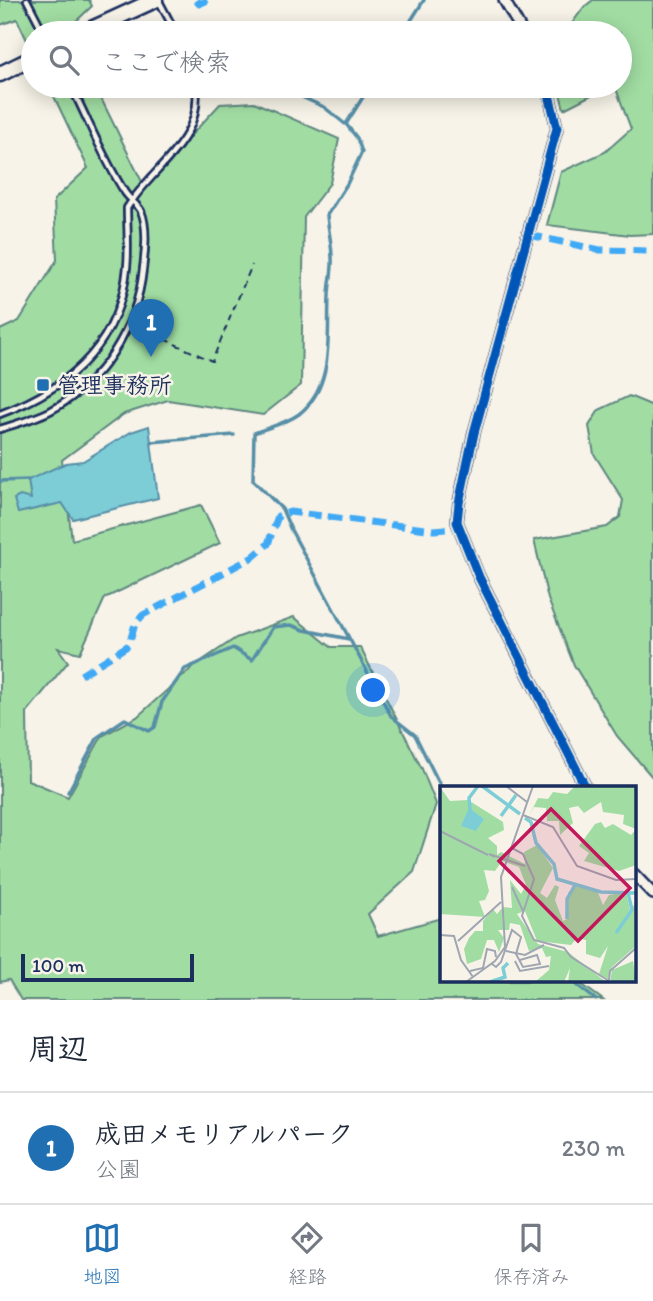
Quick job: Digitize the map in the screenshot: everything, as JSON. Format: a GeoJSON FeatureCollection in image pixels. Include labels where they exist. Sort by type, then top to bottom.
{"type":"FeatureCollection","features":[{"type":"Feature","properties":{"kind":"main road"},"geometry":{"type":"LineString","coordinates":[[110,21],[157,0]]}},
{"type":"Feature","properties":{"kind":"main road"},"geometry":{"type":"LineString","coordinates":[[0,74],[21,64]]}},
{"type":"Feature","properties":{"kind":"street"},"geometry":{"type":"LineString","coordinates":[[504,0],[516,21]]}},
{"type":"Feature","properties":{"kind":"street"},"geometry":{"type":"LineString","coordinates":[[550,98],[558,128],[474,432],[457,522],[479,577],[585,786]]}},
{"type":"Feature","properties":{"kind":"street"},"geometry":{"type":"LineString","coordinates":[[636,876],[653,894]]}},
{"type":"Feature","properties":{"kind":"lane"},"geometry":{"type":"LineString","coordinates":[[27,0],[38,21]]}},
{"type":"Feature","properties":{"kind":"lane"},"geometry":{"type":"LineString","coordinates":[[157,0],[169,21]]}},
{"type":"Feature","properties":{"kind":"lane"},"geometry":{"type":"LineString","coordinates":[[0,429],[49,411],[85,387],[110,357],[129,324],[140,293],[145,249],[141,211],[131,201],[112,168],[77,98]]}},
{"type":"Feature","properties":{"kind":"lane"},"geometry":{"type":"LineString","coordinates":[[0,414],[57,387],[88,360],[106,334],[124,286],[127,268],[127,208],[178,150],[190,130],[196,98]]}},
{"type":"Feature","properties":{"kind":"lane"},"geometry":{"type":"LineString","coordinates":[[129,324],[146,331]]}},
{"type":"Feature","properties":{"kind":"path"},"geometry":{"type":"LineString","coordinates":[[146,331],[212,361],[252,265]]}},
{"type":"Feature","properties":{"kind":"green space"},"geometry":{"type":"Polygon","coordinates":[[[0,0],[89,0],[92,6],[76,21],[21,21],[21,28],[17,19],[0,25],[0,0]]]}},
{"type":"Feature","properties":{"kind":"green space"},"geometry":{"type":"Polygon","coordinates":[[[593,0],[653,0],[653,234],[630,235],[547,225],[561,172],[605,152],[631,129],[619,98],[632,98],[632,21],[574,21],[593,0]]]}},
{"type":"Feature","properties":{"kind":"green space"},"geometry":{"type":"Polygon","coordinates":[[[55,98],[101,98],[144,186],[220,104],[254,102],[339,139],[330,183],[304,217],[301,385],[263,415],[168,400],[124,414],[62,460],[72,540],[201,505],[220,543],[105,598],[80,653],[58,648],[68,662],[27,712],[28,780],[68,797],[102,736],[137,717],[194,666],[236,638],[294,617],[331,647],[360,647],[422,769],[436,804],[414,872],[368,914],[378,936],[440,918],[440,982],[578,982],[603,1000],[21,1000],[9,980],[0,982],[0,330],[19,321],[57,260],[54,200],[88,168],[55,98]]]}},
{"type":"Feature","properties":{"kind":"green space"},"geometry":{"type":"Polygon","coordinates":[[[561,98],[586,98],[564,109],[561,98]]]}},
{"type":"Feature","properties":{"kind":"green space"},"geometry":{"type":"Polygon","coordinates":[[[629,396],[653,406],[653,778],[617,736],[574,665],[548,599],[534,540],[607,527],[620,517],[623,500],[594,454],[589,426],[599,410],[629,396]]]}},
{"type":"Feature","properties":{"kind":"water"},"geometry":{"type":"Polygon","coordinates":[[[149,426],[158,498],[73,519],[62,503],[18,513],[14,499],[20,496],[31,499],[28,480],[66,463],[83,461],[131,432],[149,426]]]}},
{"type":"Feature","properties":{"kind":"waterway"},"geometry":{"type":"LineString","coordinates":[[411,21],[424,0]]}},
{"type":"Feature","properties":{"kind":"waterway"},"geometry":{"type":"LineString","coordinates":[[304,98],[324,107],[345,124]]}},
{"type":"Feature","properties":{"kind":"waterway"},"geometry":{"type":"LineString","coordinates":[[362,98],[346,124],[357,138],[362,152],[347,184],[327,215],[332,263],[324,375],[311,402],[299,414],[254,433],[253,480],[282,509],[391,716],[415,735],[440,786]]}},
{"type":"Feature","properties":{"kind":"waterway"},"geometry":{"type":"LineString","coordinates":[[151,442],[234,435]]}},
{"type":"Feature","properties":{"kind":"waterway"},"geometry":{"type":"LineString","coordinates":[[0,481],[28,480]]}},
{"type":"Feature","properties":{"kind":"waterway"},"geometry":{"type":"LineString","coordinates":[[68,792],[98,737],[125,719],[149,731],[155,727],[162,702],[185,669],[233,648],[252,660],[273,627],[291,625],[349,639]]}},
{"type":"Feature","properties":{"kind":"waterway"},"geometry":{"type":"LineString","coordinates":[[573,982],[596,1000]]}},
{"type":"Feature","properties":{"kind":"marked path"},"geometry":{"type":"LineString","coordinates":[[196,0],[199,4],[208,0]]}},
{"type":"Feature","properties":{"kind":"marked path"},"geometry":{"type":"LineString","coordinates":[[529,235],[600,250],[653,251]]}},
{"type":"Feature","properties":{"kind":"marked path"},"geometry":{"type":"LineString","coordinates":[[81,675],[129,645],[135,624],[143,615],[253,557],[268,544],[278,516],[290,512],[434,530],[459,528]]}},
{"type":"Feature","properties":{"kind":"cycle path"},"geometry":{"type":"LineString","coordinates":[[550,98],[557,128],[474,433],[457,522],[479,577],[585,786]]}},
{"type":"Feature","properties":{"kind":"place","name":"成田メモリアルパーク"},"geometry":{"type":"Point","coordinates":[151,357]}},
{"type":"Feature","properties":{"kind":"place","name":"管理事務所"},"geometry":{"type":"Point","coordinates":[43,385]}}]}
